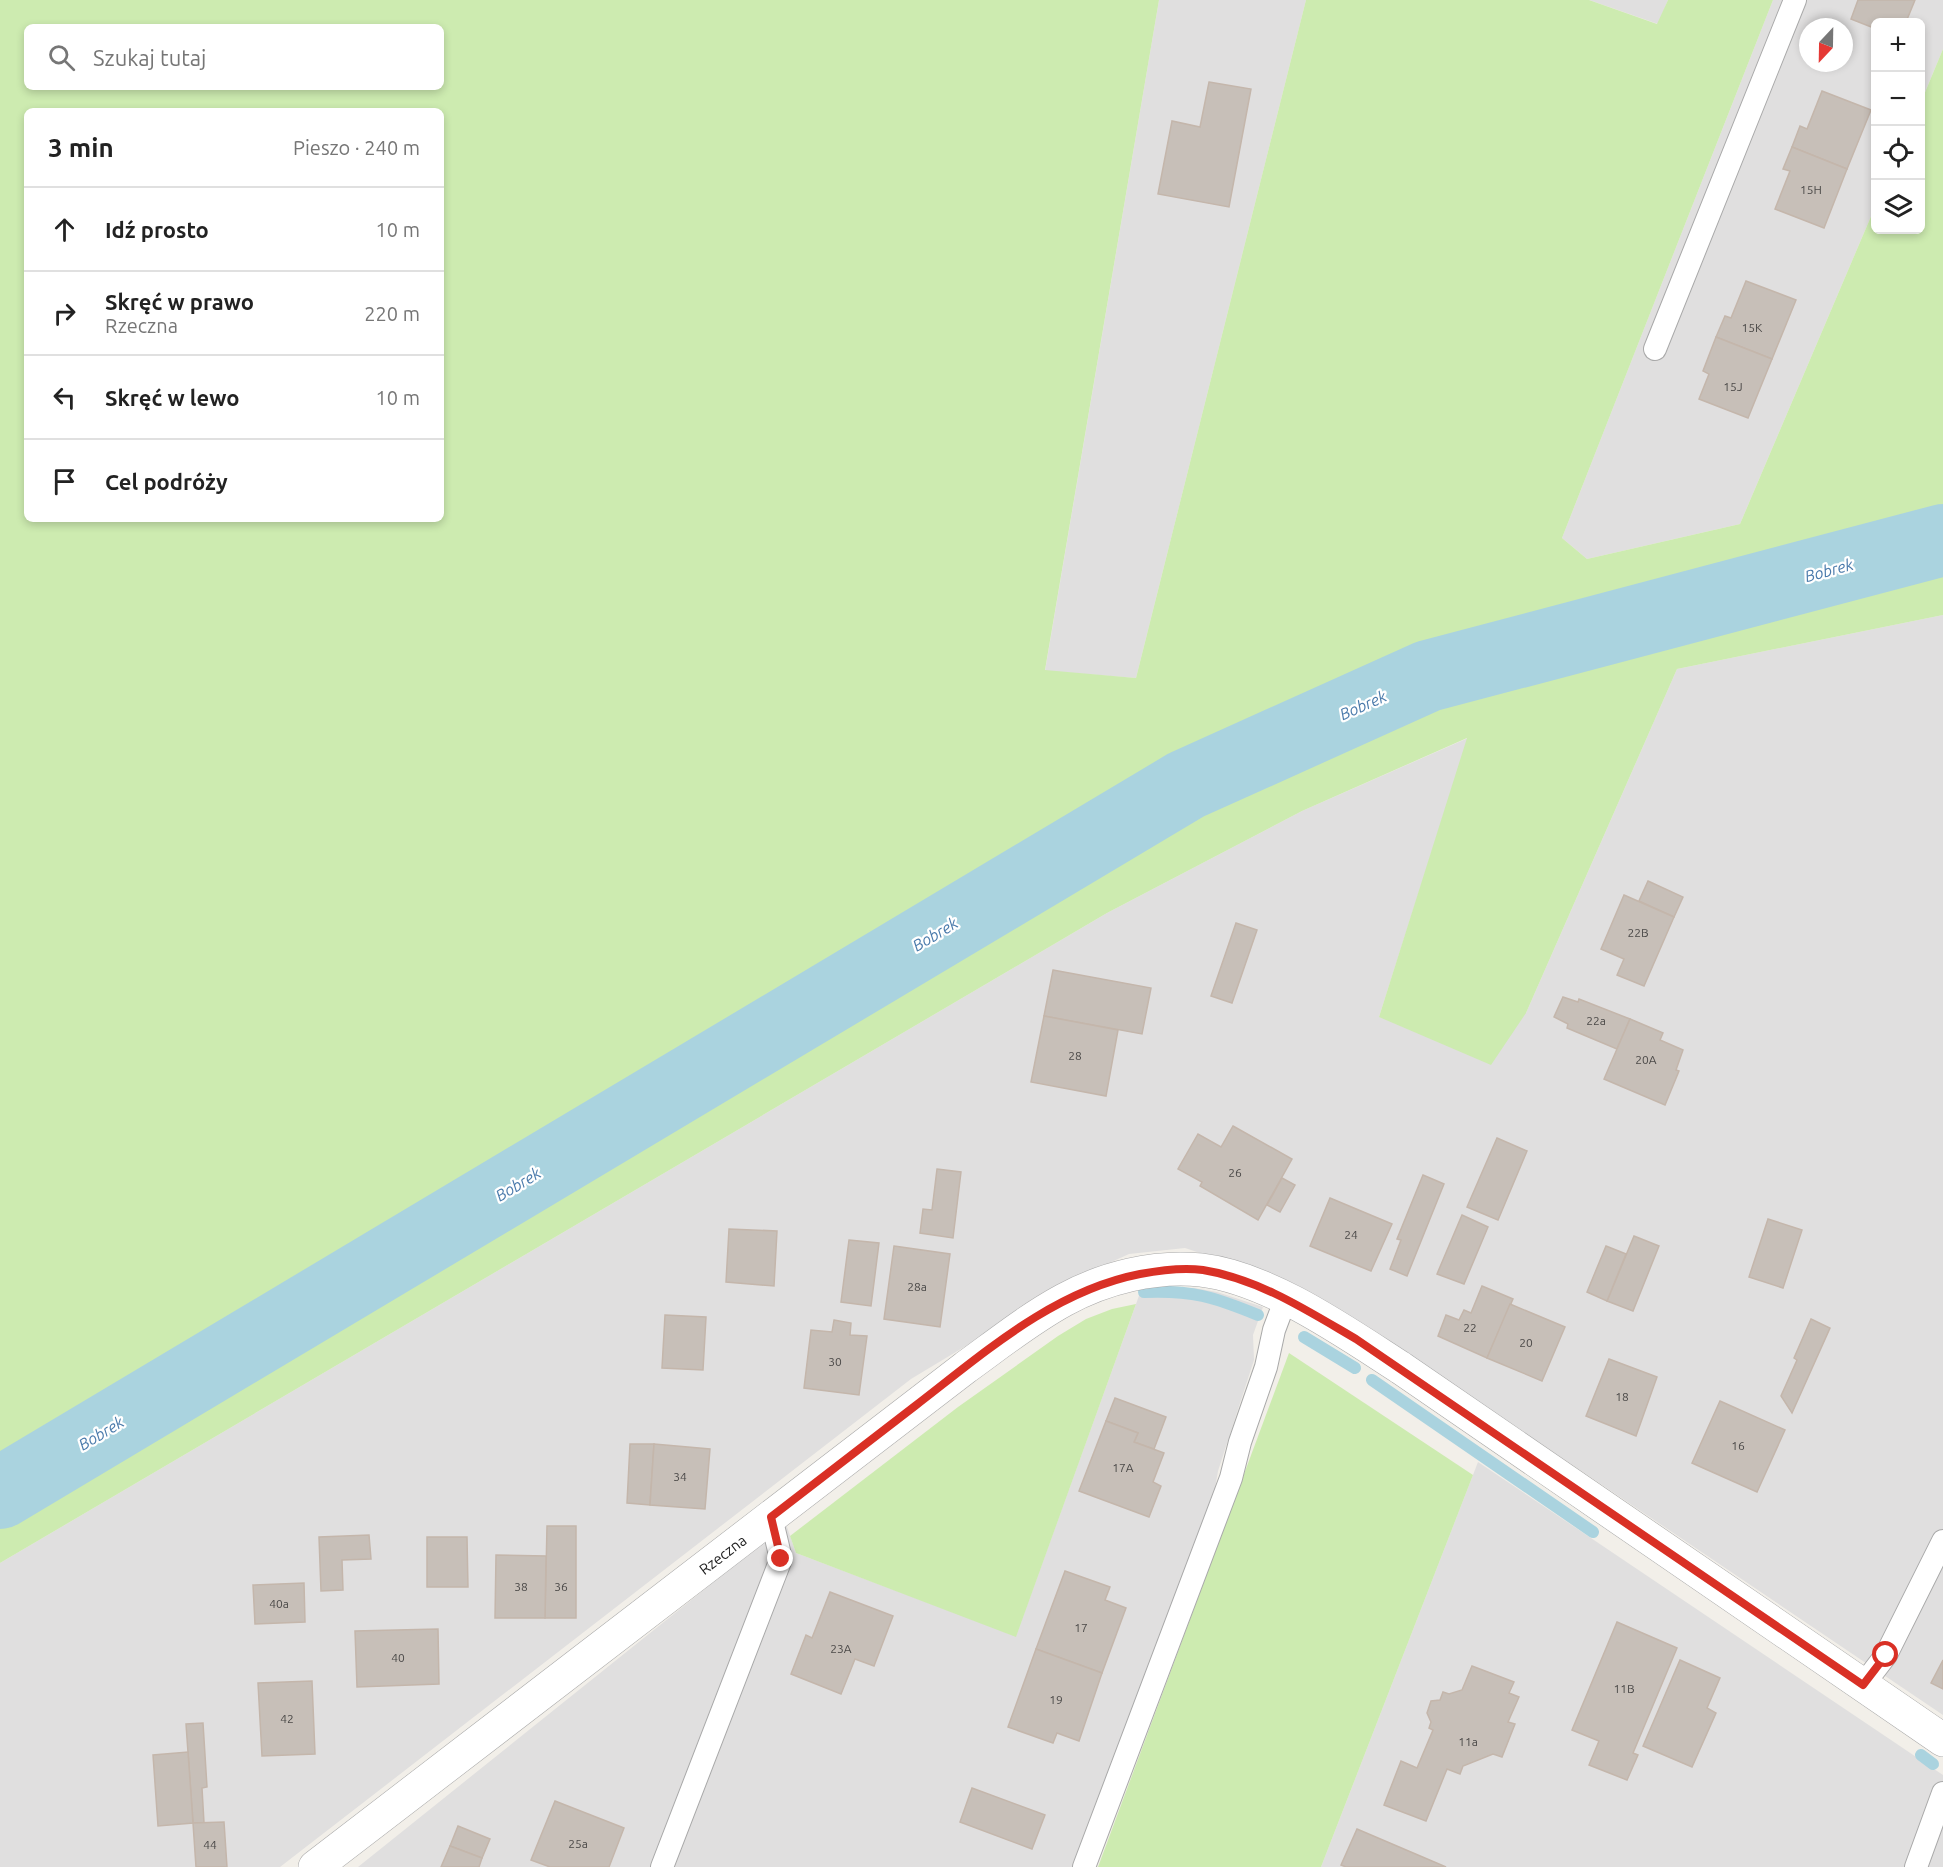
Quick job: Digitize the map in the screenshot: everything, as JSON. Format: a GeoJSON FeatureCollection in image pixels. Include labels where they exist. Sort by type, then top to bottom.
{"type":"FeatureCollection","features":[{"type":"Feature","properties":{"kind":"street","name":"Rzeczna"},"geometry":{"type":"LineString","coordinates":[[315,1867],[1005,1338],[1040,1314],[1084,1290],[1129,1276],[1180,1269],[1204,1270],[1231,1277],[1286,1298],[1356,1339],[1943,1740]]}},
{"type":"Feature","properties":{"kind":"lane"},"geometry":{"type":"LineString","coordinates":[[1655,349],[1795,0]]}},
{"type":"Feature","properties":{"kind":"lane"},"geometry":{"type":"LineString","coordinates":[[1084,1867],[1231,1478],[1240,1442],[1266,1367],[1274,1330],[1286,1298]]}},
{"type":"Feature","properties":{"kind":"lane"},"geometry":{"type":"LineString","coordinates":[[662,1867],[781,1559],[771,1517]]}},
{"type":"Feature","properties":{"kind":"lane"},"geometry":{"type":"LineString","coordinates":[[1863,1685],[1886,1655],[1943,1541]]}},
{"type":"Feature","properties":{"kind":"lane"},"geometry":{"type":"LineString","coordinates":[[1916,1867],[1943,1793]]}},
{"type":"Feature","properties":{"kind":"shaded area"},"geometry":{"type":"Polygon","coordinates":[[[1159,0],[1306,0],[1136,678],[1045,671],[1159,0]]]}},
{"type":"Feature","properties":{"kind":"shaded area"},"geometry":{"type":"Polygon","coordinates":[[[1589,0],[1668,0],[1658,24],[1589,0]]]}},
{"type":"Feature","properties":{"kind":"shaded area"},"geometry":{"type":"Polygon","coordinates":[[[1773,0],[1943,0],[1943,49],[1925,92],[1925,18],[1871,18],[1871,216],[1740,524],[1587,559],[1562,538],[1773,0]]]}},
{"type":"Feature","properties":{"kind":"shaded area"},"geometry":{"type":"Polygon","coordinates":[[[1943,615],[1943,1715],[1377,1333],[1272,1277],[1185,1248],[1129,1254],[1087,1273],[911,1379],[280,1867],[0,1867],[0,1563],[1107,913],[1302,811],[1468,738],[1379,1017],[1526,1013],[1677,669],[1943,615]]]}},
{"type":"Feature","properties":{"kind":"shaded area"},"geometry":{"type":"Polygon","coordinates":[[[1170,1288],[1194,1288],[1217,1292],[1263,1307],[1253,1335],[1254,1360],[1218,1471],[1214,1494],[1075,1867],[358,1867],[786,1524],[796,1553],[1016,1636],[1140,1293],[1170,1288]]]}},
{"type":"Feature","properties":{"kind":"shaded area"},"geometry":{"type":"Polygon","coordinates":[[[1478,1462],[1943,1775],[1943,1867],[1321,1867],[1478,1462]]]}},
{"type":"Feature","properties":{"kind":"green space"},"geometry":{"type":"Polygon","coordinates":[[[0,0],[1159,0],[1045,670],[1136,678],[1306,0],[1589,0],[1657,24],[1668,0],[1773,0],[1562,538],[1587,559],[1740,524],[1871,216],[1871,234],[1925,234],[1925,92],[1943,49],[1943,615],[1677,669],[1526,1013],[1491,1065],[1379,1017],[1467,738],[1302,811],[1107,913],[0,1563],[0,0]]]}},
{"type":"Feature","properties":{"kind":"green space"},"geometry":{"type":"Polygon","coordinates":[[[1136,1304],[1016,1637],[796,1553],[790,1536],[958,1407],[1058,1336],[1086,1319],[1112,1309],[1136,1304]]]}},
{"type":"Feature","properties":{"kind":"green space"},"geometry":{"type":"Polygon","coordinates":[[[1289,1353],[1473,1475],[1321,1867],[1098,1867],[1289,1353]]]}},
{"type":"Feature","properties":{"kind":"building"},"geometry":{"type":"Polygon","coordinates":[[[1858,0],[1915,0],[1908,18],[1871,18],[1871,27],[1851,18],[1858,0]]]}},
{"type":"Feature","properties":{"kind":"building"},"geometry":{"type":"Polygon","coordinates":[[[1209,82],[1251,89],[1229,207],[1158,194],[1172,121],[1200,127],[1209,82]]]}},
{"type":"Feature","properties":{"kind":"building"},"geometry":{"type":"Polygon","coordinates":[[[1822,91],[1871,110],[1847,169],[1792,147],[1800,126],[1807,129],[1822,91]]]}},
{"type":"Feature","properties":{"kind":"building"},"geometry":{"type":"Polygon","coordinates":[[[1792,147],[1847,169],[1824,228],[1775,209],[1790,171],[1783,169],[1792,147]]]}},
{"type":"Feature","properties":{"kind":"building"},"geometry":{"type":"Polygon","coordinates":[[[1746,281],[1796,300],[1772,359],[1716,337],[1725,316],[1731,318],[1746,281]]]}},
{"type":"Feature","properties":{"kind":"building"},"geometry":{"type":"Polygon","coordinates":[[[1716,337],[1772,359],[1748,418],[1699,399],[1709,374],[1703,371],[1716,337]]]}},
{"type":"Feature","properties":{"kind":"building"},"geometry":{"type":"Polygon","coordinates":[[[1648,881],[1683,897],[1674,917],[1639,901],[1648,881]]]}},
{"type":"Feature","properties":{"kind":"building"},"geometry":{"type":"Polygon","coordinates":[[[1624,895],[1674,917],[1644,986],[1617,975],[1624,959],[1601,949],[1624,895]]]}},
{"type":"Feature","properties":{"kind":"building"},"geometry":{"type":"Polygon","coordinates":[[[1236,923],[1257,930],[1232,1003],[1211,996],[1236,923]]]}},
{"type":"Feature","properties":{"kind":"building"},"geometry":{"type":"Polygon","coordinates":[[[1053,970],[1151,988],[1142,1034],[1044,1016],[1053,970]]]}},
{"type":"Feature","properties":{"kind":"building"},"geometry":{"type":"Polygon","coordinates":[[[1563,997],[1578,1002],[1579,999],[1630,1019],[1617,1049],[1567,1028],[1568,1024],[1554,1017],[1563,997]]]}},
{"type":"Feature","properties":{"kind":"building"},"geometry":{"type":"Polygon","coordinates":[[[1044,1016],[1118,1030],[1106,1096],[1031,1082],[1044,1016]]]}},
{"type":"Feature","properties":{"kind":"building"},"geometry":{"type":"Polygon","coordinates":[[[1630,1019],[1663,1033],[1660,1040],[1683,1050],[1676,1070],[1679,1071],[1665,1105],[1604,1079],[1630,1019]]]}},
{"type":"Feature","properties":{"kind":"building"},"geometry":{"type":"Polygon","coordinates":[[[1233,1126],[1292,1159],[1258,1220],[1200,1186],[1202,1182],[1178,1169],[1198,1134],[1221,1147],[1233,1126]]]}},
{"type":"Feature","properties":{"kind":"building"},"geometry":{"type":"Polygon","coordinates":[[[1497,1138],[1527,1151],[1498,1220],[1467,1207],[1497,1138]]]}},
{"type":"Feature","properties":{"kind":"building"},"geometry":{"type":"Polygon","coordinates":[[[937,1169],[961,1172],[953,1238],[920,1233],[923,1209],[932,1210],[937,1169]]]}},
{"type":"Feature","properties":{"kind":"building"},"geometry":{"type":"Polygon","coordinates":[[[1423,1175],[1444,1184],[1407,1276],[1390,1269],[1401,1240],[1397,1239],[1423,1175]]]}},
{"type":"Feature","properties":{"kind":"building"},"geometry":{"type":"Polygon","coordinates":[[[1282,1178],[1295,1185],[1280,1212],[1267,1205],[1282,1178]]]}},
{"type":"Feature","properties":{"kind":"building"},"geometry":{"type":"Polygon","coordinates":[[[1330,1198],[1392,1224],[1371,1271],[1310,1246],[1330,1198]]]}},
{"type":"Feature","properties":{"kind":"building"},"geometry":{"type":"Polygon","coordinates":[[[1462,1215],[1488,1227],[1464,1284],[1437,1274],[1462,1215]]]}},
{"type":"Feature","properties":{"kind":"building"},"geometry":{"type":"Polygon","coordinates":[[[1768,1219],[1802,1230],[1783,1288],[1749,1277],[1768,1219]]]}},
{"type":"Feature","properties":{"kind":"building"},"geometry":{"type":"Polygon","coordinates":[[[729,1229],[777,1231],[774,1286],[726,1282],[729,1229]]]}},
{"type":"Feature","properties":{"kind":"building"},"geometry":{"type":"Polygon","coordinates":[[[1634,1236],[1659,1246],[1633,1311],[1607,1301],[1634,1236]]]}},
{"type":"Feature","properties":{"kind":"building"},"geometry":{"type":"Polygon","coordinates":[[[849,1240],[879,1243],[871,1306],[841,1302],[849,1240]]]}},
{"type":"Feature","properties":{"kind":"building"},"geometry":{"type":"Polygon","coordinates":[[[894,1246],[950,1254],[940,1327],[884,1319],[894,1246]]]}},
{"type":"Feature","properties":{"kind":"building"},"geometry":{"type":"Polygon","coordinates":[[[1606,1246],[1626,1254],[1607,1301],[1587,1292],[1606,1246]]]}},
{"type":"Feature","properties":{"kind":"building"},"geometry":{"type":"Polygon","coordinates":[[[1482,1286],[1513,1299],[1487,1358],[1438,1336],[1446,1315],[1459,1320],[1464,1310],[1471,1313],[1482,1286]]]}},
{"type":"Feature","properties":{"kind":"building"},"geometry":{"type":"Polygon","coordinates":[[[1510,1304],[1565,1327],[1542,1381],[1487,1358],[1510,1304]]]}},
{"type":"Feature","properties":{"kind":"building"},"geometry":{"type":"Polygon","coordinates":[[[665,1315],[706,1317],[703,1370],[662,1368],[665,1315]]]}},
{"type":"Feature","properties":{"kind":"building"},"geometry":{"type":"Polygon","coordinates":[[[1811,1319],[1830,1328],[1792,1413],[1781,1396],[1797,1360],[1794,1358],[1811,1319]]]}},
{"type":"Feature","properties":{"kind":"building"},"geometry":{"type":"Polygon","coordinates":[[[834,1320],[851,1323],[850,1335],[867,1336],[859,1395],[804,1388],[811,1330],[832,1332],[834,1320]]]}},
{"type":"Feature","properties":{"kind":"building"},"geometry":{"type":"Polygon","coordinates":[[[1609,1359],[1657,1377],[1636,1436],[1586,1416],[1609,1359]]]}},
{"type":"Feature","properties":{"kind":"building"},"geometry":{"type":"Polygon","coordinates":[[[1115,1398],[1166,1417],[1154,1449],[1134,1442],[1138,1433],[1106,1421],[1115,1398]]]}},
{"type":"Feature","properties":{"kind":"building"},"geometry":{"type":"Polygon","coordinates":[[[1720,1401],[1785,1430],[1757,1492],[1692,1463],[1720,1401]]]}},
{"type":"Feature","properties":{"kind":"building"},"geometry":{"type":"Polygon","coordinates":[[[1106,1421],[1138,1433],[1134,1442],[1164,1453],[1153,1482],[1161,1486],[1149,1517],[1079,1491],[1106,1421]]]}},
{"type":"Feature","properties":{"kind":"building"},"geometry":{"type":"Polygon","coordinates":[[[630,1444],[654,1444],[650,1505],[627,1503],[630,1444]]]}},
{"type":"Feature","properties":{"kind":"building"},"geometry":{"type":"Polygon","coordinates":[[[654,1444],[710,1449],[705,1509],[650,1505],[654,1444]]]}},
{"type":"Feature","properties":{"kind":"building"},"geometry":{"type":"Polygon","coordinates":[[[547,1526],[576,1526],[576,1618],[545,1618],[547,1526]]]}},
{"type":"Feature","properties":{"kind":"building"},"geometry":{"type":"Polygon","coordinates":[[[369,1535],[371,1559],[342,1560],[343,1590],[321,1591],[319,1537],[369,1535]]]}},
{"type":"Feature","properties":{"kind":"building"},"geometry":{"type":"Polygon","coordinates":[[[427,1537],[467,1537],[468,1587],[427,1587],[427,1537]]]}},
{"type":"Feature","properties":{"kind":"building"},"geometry":{"type":"Polygon","coordinates":[[[496,1555],[546,1556],[545,1618],[495,1618],[496,1555]]]}},
{"type":"Feature","properties":{"kind":"building"},"geometry":{"type":"Polygon","coordinates":[[[1065,1571],[1110,1587],[1105,1600],[1126,1608],[1102,1673],[1036,1649],[1065,1571]]]}},
{"type":"Feature","properties":{"kind":"building"},"geometry":{"type":"Polygon","coordinates":[[[304,1583],[305,1622],[255,1624],[253,1585],[304,1583]]]}},
{"type":"Feature","properties":{"kind":"building"},"geometry":{"type":"Polygon","coordinates":[[[830,1592],[893,1616],[874,1666],[855,1659],[841,1694],[791,1674],[806,1635],[812,1638],[830,1592]]]}},
{"type":"Feature","properties":{"kind":"building"},"geometry":{"type":"Polygon","coordinates":[[[1617,1622],[1677,1648],[1633,1753],[1638,1755],[1627,1780],[1589,1765],[1599,1741],[1572,1730],[1617,1622]]]}},
{"type":"Feature","properties":{"kind":"building"},"geometry":{"type":"Polygon","coordinates":[[[438,1629],[439,1684],[357,1687],[355,1631],[438,1629]]]}},
{"type":"Feature","properties":{"kind":"building"},"geometry":{"type":"Polygon","coordinates":[[[1036,1649],[1102,1673],[1079,1741],[1057,1733],[1053,1743],[1008,1727],[1036,1649]]]}},
{"type":"Feature","properties":{"kind":"building"},"geometry":{"type":"Polygon","coordinates":[[[1680,1660],[1720,1678],[1707,1708],[1716,1713],[1692,1767],[1643,1746],[1680,1660]]]}},
{"type":"Feature","properties":{"kind":"building"},"geometry":{"type":"Polygon","coordinates":[[[1943,1660],[1943,1689],[1931,1683],[1943,1660]]]}},
{"type":"Feature","properties":{"kind":"building"},"geometry":{"type":"Polygon","coordinates":[[[1472,1666],[1514,1682],[1509,1693],[1519,1697],[1508,1722],[1515,1724],[1502,1757],[1493,1754],[1463,1766],[1460,1774],[1447,1769],[1426,1821],[1384,1805],[1401,1761],[1417,1768],[1433,1730],[1429,1728],[1431,1722],[1427,1713],[1431,1701],[1440,1700],[1443,1692],[1449,1694],[1462,1690],[1472,1666]]]}},
{"type":"Feature","properties":{"kind":"building"},"geometry":{"type":"Polygon","coordinates":[[[312,1681],[315,1754],[262,1756],[258,1683],[312,1681]]]}},
{"type":"Feature","properties":{"kind":"building"},"geometry":{"type":"Polygon","coordinates":[[[203,1723],[207,1787],[202,1788],[204,1823],[193,1823],[186,1724],[203,1723]]]}},
{"type":"Feature","properties":{"kind":"building"},"geometry":{"type":"Polygon","coordinates":[[[188,1752],[193,1823],[158,1826],[153,1755],[188,1752]]]}},
{"type":"Feature","properties":{"kind":"building"},"geometry":{"type":"Polygon","coordinates":[[[972,1788],[1045,1815],[1032,1849],[960,1822],[972,1788]]]}},
{"type":"Feature","properties":{"kind":"building"},"geometry":{"type":"Polygon","coordinates":[[[555,1801],[624,1828],[609,1867],[550,1867],[531,1860],[555,1801]]]}},
{"type":"Feature","properties":{"kind":"building"},"geometry":{"type":"Polygon","coordinates":[[[224,1822],[227,1867],[196,1867],[193,1823],[224,1822]]]}},
{"type":"Feature","properties":{"kind":"building"},"geometry":{"type":"Polygon","coordinates":[[[458,1826],[490,1839],[482,1858],[450,1846],[458,1826]]]}},
{"type":"Feature","properties":{"kind":"building"},"geometry":{"type":"Polygon","coordinates":[[[1357,1829],[1446,1867],[1346,1867],[1341,1865],[1357,1829]]]}},
{"type":"Feature","properties":{"kind":"building"},"geometry":{"type":"Polygon","coordinates":[[[450,1846],[482,1858],[479,1867],[441,1867],[450,1846]]]}},
{"type":"Feature","properties":{"kind":"waterway","name":"Bobrek"},"geometry":{"type":"LineString","coordinates":[[0,1493],[1186,785],[1428,676],[1943,540]]}},
{"type":"Feature","properties":{"kind":"waterway"},"geometry":{"type":"LineString","coordinates":[[1144,1292],[1176,1292],[1202,1296],[1258,1315]]}},
{"type":"Feature","properties":{"kind":"waterway"},"geometry":{"type":"LineString","coordinates":[[1304,1337],[1355,1368]]}},
{"type":"Feature","properties":{"kind":"waterway"},"geometry":{"type":"LineString","coordinates":[[1372,1380],[1593,1532]]}},
{"type":"Feature","properties":{"kind":"waterway"},"geometry":{"type":"LineString","coordinates":[[1921,1755],[1933,1764]]}},
{"type":"Feature","properties":{"kind":"route"},"geometry":{"type":"LineString","coordinates":[[781,1559],[771,1517],[966,1367],[1040,1314],[1084,1290],[1129,1276],[1158,1270],[1204,1270],[1231,1277],[1286,1298],[1356,1339],[1863,1685],[1886,1655]]}}]}
